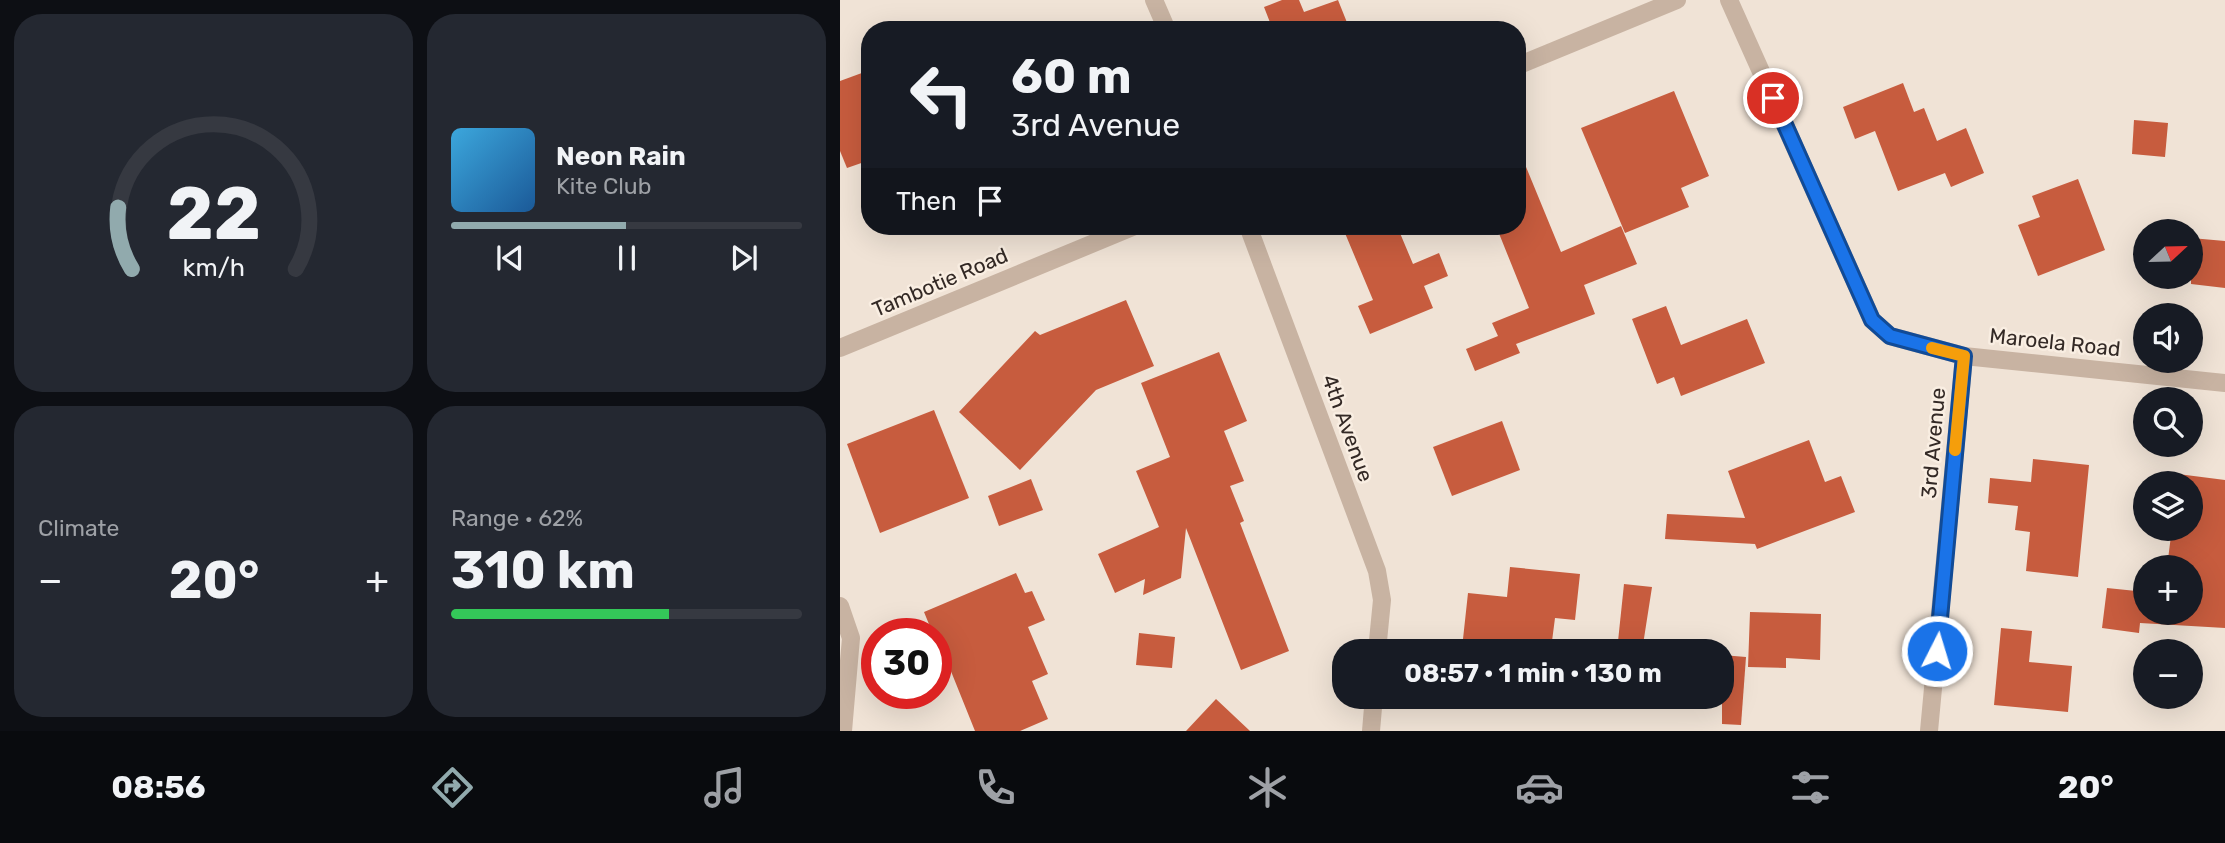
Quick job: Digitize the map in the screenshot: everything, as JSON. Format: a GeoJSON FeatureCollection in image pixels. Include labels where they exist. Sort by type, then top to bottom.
{"type":"FeatureCollection","features":[{"type":"Feature","properties":{"kind":"street"},"geometry":{"type":"LineString","coordinates":[[1154,0],[1163,21]]}},
{"type":"Feature","properties":{"kind":"street"},"geometry":{"type":"LineString","coordinates":[[1526,62],[1677,0]]}},
{"type":"Feature","properties":{"kind":"street"},"geometry":{"type":"LineString","coordinates":[[1729,0],[1872,320],[1890,336],[1964,356]]}},
{"type":"Feature","properties":{"kind":"street","name":"Tambotie Road"},"geometry":{"type":"LineString","coordinates":[[840,348],[1113,235]]}},
{"type":"Feature","properties":{"kind":"street","name":"4th Avenue"},"geometry":{"type":"LineString","coordinates":[[1251,235],[1377,571],[1382,600],[1378,639]]}},
{"type":"Feature","properties":{"kind":"street","name":"Maroela Road"},"geometry":{"type":"LineString","coordinates":[[1964,356],[2225,383]]}},
{"type":"Feature","properties":{"kind":"street","name":"3rd Avenue"},"geometry":{"type":"LineString","coordinates":[[1929,731],[1964,356]]}},
{"type":"Feature","properties":{"kind":"street"},"geometry":{"type":"LineString","coordinates":[[840,606],[852,638],[843,731]]}},
{"type":"Feature","properties":{"kind":"street"},"geometry":{"type":"LineString","coordinates":[[1371,731],[1373,709]]}},
{"type":"Feature","properties":{"kind":"building"},"geometry":{"type":"Polygon","coordinates":[[[1282,0],[1299,0],[1304,12],[1338,0],[1346,21],[1269,21],[1264,7],[1282,0]]]}},
{"type":"Feature","properties":{"kind":"building"},"geometry":{"type":"Polygon","coordinates":[[[861,73],[861,163],[847,168],[840,151],[840,81],[861,73]]]}},
{"type":"Feature","properties":{"kind":"building"},"geometry":{"type":"Polygon","coordinates":[[[1903,83],[1914,112],[1924,108],[1937,141],[1966,128],[1984,173],[1951,187],[1945,173],[1898,191],[1875,131],[1855,139],[1843,107],[1903,83]]]}},
{"type":"Feature","properties":{"kind":"building"},"geometry":{"type":"Polygon","coordinates":[[[1674,91],[1709,176],[1681,188],[1689,207],[1625,233],[1581,128],[1674,91]]]}},
{"type":"Feature","properties":{"kind":"building"},"geometry":{"type":"Polygon","coordinates":[[[2134,120],[2168,123],[2165,157],[2132,154],[2134,120]]]}},
{"type":"Feature","properties":{"kind":"building"},"geometry":{"type":"Polygon","coordinates":[[[1526,167],[1561,252],[1621,226],[1637,264],[1584,285],[1595,314],[1516,344],[1520,353],[1475,371],[1466,349],[1498,336],[1492,323],[1529,308],[1500,235],[1526,235],[1526,167]]]}},
{"type":"Feature","properties":{"kind":"building"},"geometry":{"type":"Polygon","coordinates":[[[2078,179],[2105,250],[2038,276],[2018,225],[2040,217],[2032,196],[2078,179]]]}},
{"type":"Feature","properties":{"kind":"building"},"geometry":{"type":"Polygon","coordinates":[[[1346,235],[1401,235],[1413,264],[1439,253],[1448,276],[1424,286],[1433,308],[1370,334],[1358,306],[1373,300],[1346,235]]]}},
{"type":"Feature","properties":{"kind":"building"},"geometry":{"type":"Polygon","coordinates":[[[2203,239],[2225,241],[2225,288],[2203,285],[2203,239]]]}},
{"type":"Feature","properties":{"kind":"building"},"geometry":{"type":"Polygon","coordinates":[[[1126,300],[1154,366],[1096,390],[1020,470],[959,412],[1035,331],[1040,335],[1126,300]]]}},
{"type":"Feature","properties":{"kind":"building"},"geometry":{"type":"Polygon","coordinates":[[[1666,306],[1681,345],[1747,319],[1765,363],[1681,396],[1674,377],[1657,384],[1632,319],[1666,306]]]}},
{"type":"Feature","properties":{"kind":"building"},"geometry":{"type":"Polygon","coordinates":[[[1219,352],[1247,421],[1224,431],[1244,481],[1230,486],[1244,521],[1240,523],[1289,651],[1241,670],[1186,528],[1181,578],[1143,595],[1145,579],[1115,593],[1098,554],[1159,527],[1136,471],[1170,457],[1141,383],[1219,352]]]}},
{"type":"Feature","properties":{"kind":"building"},"geometry":{"type":"Polygon","coordinates":[[[934,410],[969,498],[880,533],[847,444],[934,410]]]}},
{"type":"Feature","properties":{"kind":"building"},"geometry":{"type":"Polygon","coordinates":[[[1502,421],[1520,470],[1452,496],[1433,447],[1502,421]]]}},
{"type":"Feature","properties":{"kind":"building"},"geometry":{"type":"Polygon","coordinates":[[[1809,440],[1825,482],[1841,476],[1855,512],[1757,549],[1755,544],[1665,539],[1667,514],[1745,518],[1728,471],[1809,440]]]}},
{"type":"Feature","properties":{"kind":"building"},"geometry":{"type":"Polygon","coordinates":[[[2033,459],[2089,465],[2078,577],[2026,571],[2030,532],[2015,530],[2018,506],[1988,503],[1990,478],[2031,482],[2033,459]]]}},
{"type":"Feature","properties":{"kind":"building"},"geometry":{"type":"Polygon","coordinates":[[[2203,477],[2225,480],[2225,628],[2174,625],[2203,625],[2203,555],[2169,555],[2170,541],[2203,541],[2203,477]]]}},
{"type":"Feature","properties":{"kind":"building"},"geometry":{"type":"Polygon","coordinates":[[[1031,479],[1043,510],[999,526],[988,496],[1031,479]]]}},
{"type":"Feature","properties":{"kind":"building"},"geometry":{"type":"Polygon","coordinates":[[[1510,567],[1580,574],[1575,620],[1555,618],[1552,639],[1463,639],[1468,593],[1507,597],[1510,567]]]}},
{"type":"Feature","properties":{"kind":"building"},"geometry":{"type":"Polygon","coordinates":[[[1016,573],[1025,593],[1032,591],[1045,620],[1028,627],[1048,674],[1032,681],[1048,719],[1020,731],[975,731],[952,674],[952,618],[926,618],[924,612],[1016,573]]]}},
{"type":"Feature","properties":{"kind":"building"},"geometry":{"type":"Polygon","coordinates":[[[1624,584],[1652,587],[1644,639],[1618,639],[1624,584]]]}},
{"type":"Feature","properties":{"kind":"building"},"geometry":{"type":"Polygon","coordinates":[[[2107,588],[2133,591],[2133,625],[2140,625],[2139,633],[2102,628],[2107,588]]]}},
{"type":"Feature","properties":{"kind":"building"},"geometry":{"type":"Polygon","coordinates":[[[1750,612],[1821,614],[1820,660],[1786,658],[1786,668],[1748,667],[1750,612]]]}},
{"type":"Feature","properties":{"kind":"building"},"geometry":{"type":"Polygon","coordinates":[[[2001,628],[2032,631],[2029,662],[2072,666],[2068,712],[1994,705],[2001,628]]]}},
{"type":"Feature","properties":{"kind":"building"},"geometry":{"type":"Polygon","coordinates":[[[1139,633],[1175,637],[1172,668],[1136,665],[1139,633]]]}},
{"type":"Feature","properties":{"kind":"building"},"geometry":{"type":"Polygon","coordinates":[[[1734,656],[1746,657],[1741,725],[1722,724],[1722,709],[1734,709],[1734,656]]]}},
{"type":"Feature","properties":{"kind":"building"},"geometry":{"type":"Polygon","coordinates":[[[1216,699],[1250,731],[1186,731],[1216,699]]]}},
{"type":"Feature","properties":{"kind":"slow traffic"},"geometry":{"type":"LineString","coordinates":[[1932,348],[1964,356],[1955,450]]}},
{"type":"Feature","properties":{"kind":"route"},"geometry":{"type":"LineString","coordinates":[[1773,98],[1872,320],[1890,336],[1964,356],[1937,651]]}}]}
